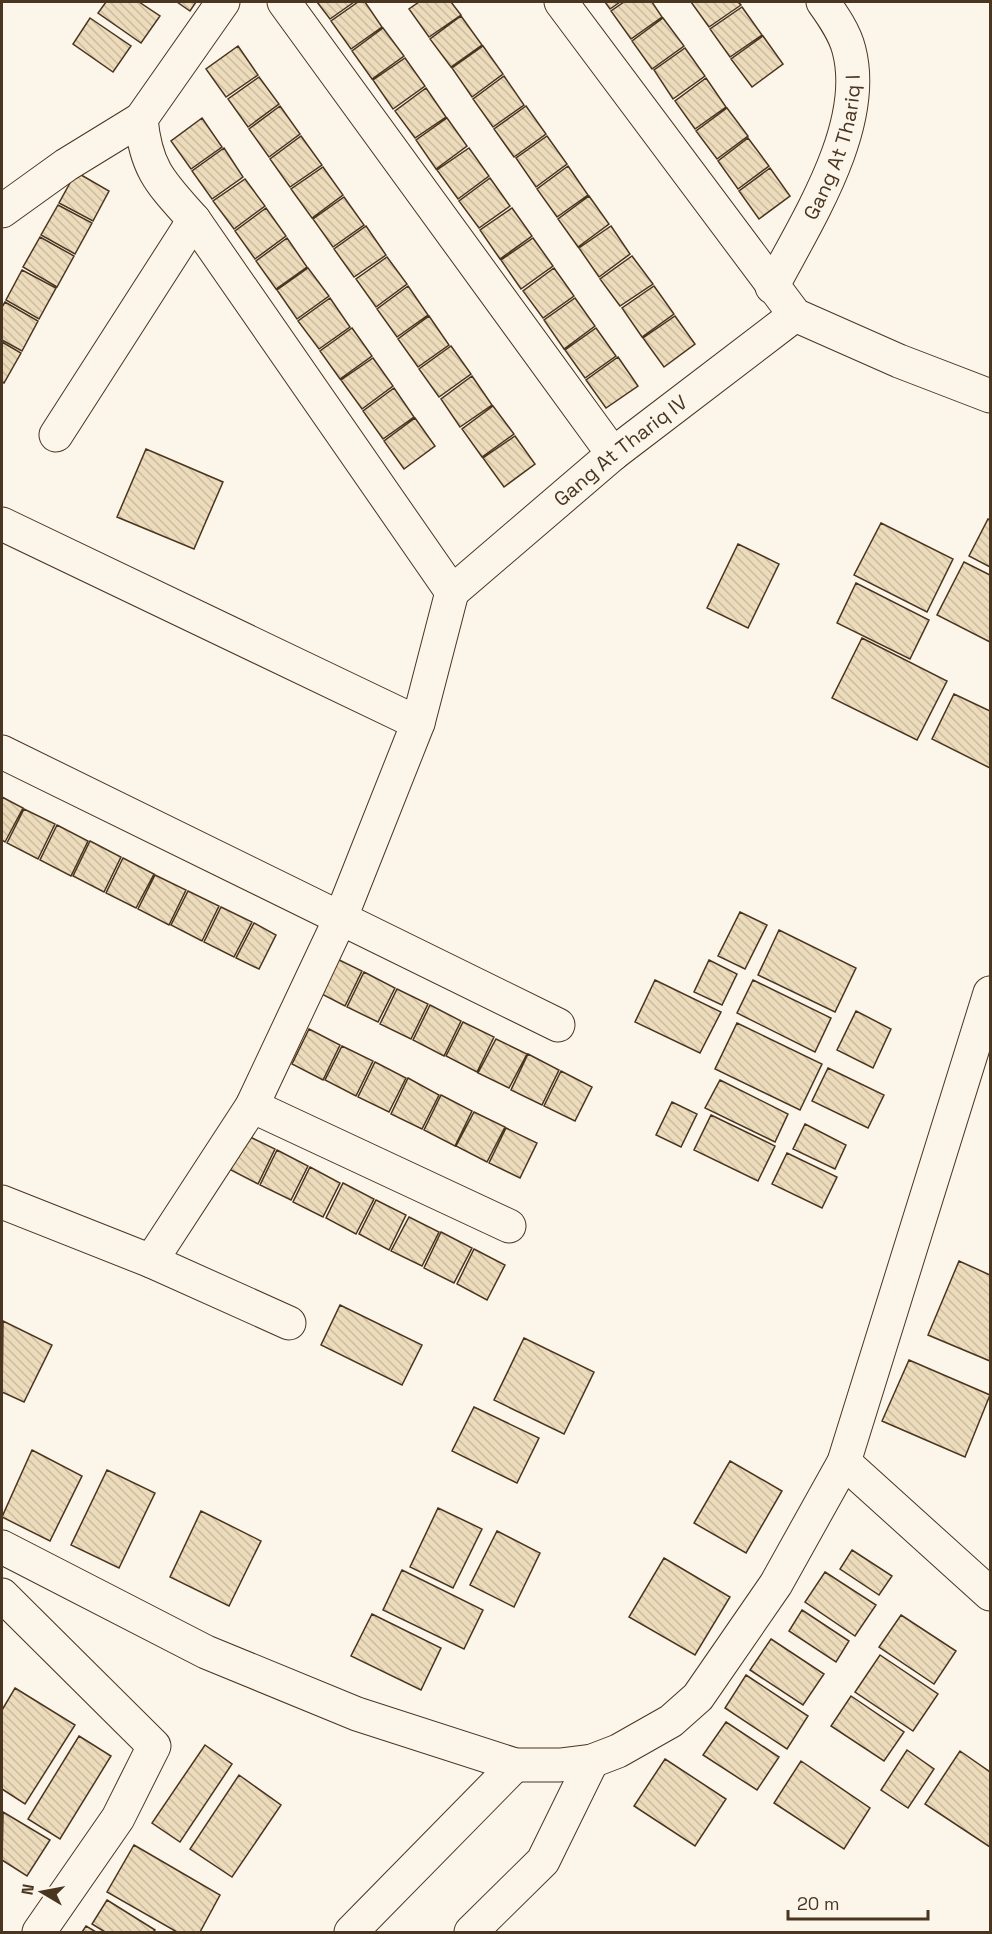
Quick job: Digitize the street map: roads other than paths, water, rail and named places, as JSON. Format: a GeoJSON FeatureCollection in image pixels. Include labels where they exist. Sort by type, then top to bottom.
{"type":"FeatureCollection","features":[{"type":"Feature","properties":{"kind":"street"},"geometry":{"type":"LineString","coordinates":[[2,212],[66,165],[141,119],[223,2]]}},
{"type":"Feature","properties":{"kind":"street"},"geometry":{"type":"LineString","coordinates":[[284,2],[613,454]]}},
{"type":"Feature","properties":{"kind":"street"},"geometry":{"type":"LineString","coordinates":[[561,2],[795,315],[899,361],[990,396]]}},
{"type":"Feature","properties":{"kind":"street","name":"Gang At Thariq I"},"geometry":{"type":"LineString","coordinates":[[772,287],[838,161],[847,127],[852,90],[850,50],[835,18],[823,2]]}},
{"type":"Feature","properties":{"kind":"street"},"geometry":{"type":"LineString","coordinates":[[141,119],[144,148],[151,167],[194,220],[452,592],[418,723],[341,917],[252,1106],[151,1261]]}},
{"type":"Feature","properties":{"kind":"street"},"geometry":{"type":"LineString","coordinates":[[56,435],[194,220]]}},
{"type":"Feature","properties":{"kind":"street","name":"Gang At Thariq IV"},"geometry":{"type":"LineString","coordinates":[[452,592],[613,454],[795,315]]}},
{"type":"Feature","properties":{"kind":"street"},"geometry":{"type":"LineString","coordinates":[[2,524],[418,723]]}},
{"type":"Feature","properties":{"kind":"street"},"geometry":{"type":"LineString","coordinates":[[2,752],[558,1024]]}},
{"type":"Feature","properties":{"kind":"street"},"geometry":{"type":"LineString","coordinates":[[2,1547],[206,1652],[357,1714],[515,1765],[560,1765],[592,1761],[618,1751],[671,1721],[698,1697],[776,1584],[844,1462],[990,993]]}},
{"type":"Feature","properties":{"kind":"street"},"geometry":{"type":"LineString","coordinates":[[252,1106],[509,1226]]}},
{"type":"Feature","properties":{"kind":"street"},"geometry":{"type":"LineString","coordinates":[[2,1202],[151,1261],[289,1323]]}},
{"type":"Feature","properties":{"kind":"street"},"geometry":{"type":"LineString","coordinates":[[844,1462],[990,1594]]}},
{"type":"Feature","properties":{"kind":"street"},"geometry":{"type":"LineString","coordinates":[[2,1595],[154,1746],[118,1818],[39,1932]]}},
{"type":"Feature","properties":{"kind":"street"},"geometry":{"type":"LineString","coordinates":[[471,1932],[543,1861],[592,1761]]}},
{"type":"Feature","properties":{"kind":"street"},"geometry":{"type":"LineString","coordinates":[[351,1932],[515,1765]]}}]}
